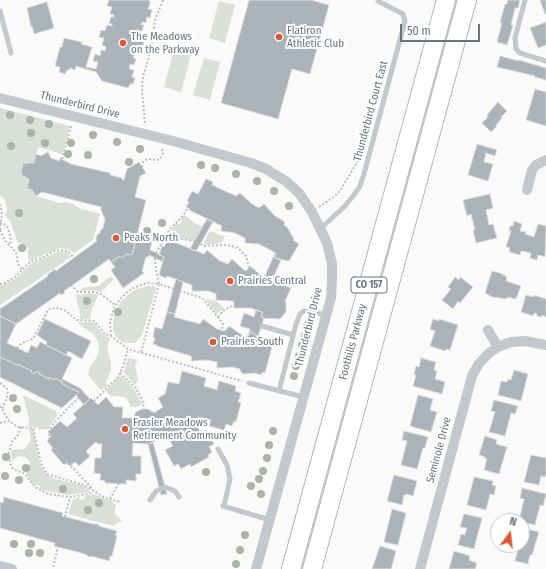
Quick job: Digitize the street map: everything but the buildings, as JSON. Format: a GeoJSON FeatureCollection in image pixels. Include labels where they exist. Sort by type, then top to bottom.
{"type":"FeatureCollection","features":[{"type":"Feature","properties":{"kind":"highway","name":"Foothills Parkway"},"geometry":{"type":"LineString","coordinates":[[291,569],[446,0]]}},
{"type":"Feature","properties":{"kind":"highway","name":"Foothills Parkway"},"geometry":{"type":"LineString","coordinates":[[312,569],[467,0]]}},
{"type":"Feature","properties":{"kind":"street","name":"Thunderbird Drive"},"geometry":{"type":"LineString","coordinates":[[0,98],[237,158],[266,169],[300,193],[321,228],[327,243],[332,264],[330,298],[256,569]]}},
{"type":"Feature","properties":{"kind":"street"},"geometry":{"type":"LineString","coordinates":[[527,190],[532,170],[536,165],[546,160]]}},
{"type":"Feature","properties":{"kind":"street"},"geometry":{"type":"LineString","coordinates":[[488,330],[498,347]]}},
{"type":"Feature","properties":{"kind":"street","name":"Seminole Drive"},"geometry":{"type":"LineString","coordinates":[[420,569],[472,376],[478,364],[498,347],[511,342],[525,341],[546,345]]}},
{"type":"Feature","properties":{"kind":"street"},"geometry":{"type":"LineString","coordinates":[[0,566],[12,569]]}},
{"type":"Feature","properties":{"kind":"lane"},"geometry":{"type":"LineString","coordinates":[[525,0],[515,38],[516,49],[520,53],[546,60]]}},
{"type":"Feature","properties":{"kind":"lane","name":"Thunderbird Court East"},"geometry":{"type":"LineString","coordinates":[[321,228],[344,207],[354,196],[360,186],[405,21],[403,14],[378,1]]}},
{"type":"Feature","properties":{"kind":"lane"},"geometry":{"type":"LineString","coordinates":[[0,15],[11,53]]}},
{"type":"Feature","properties":{"kind":"lane"},"geometry":{"type":"LineString","coordinates":[[0,35],[6,34]]}},
{"type":"Feature","properties":{"kind":"lane"},"geometry":{"type":"LineString","coordinates":[[279,391],[293,335],[300,314],[304,311],[309,311],[326,315]]}},
{"type":"Feature","properties":{"kind":"lane"},"geometry":{"type":"LineString","coordinates":[[262,326],[293,335]]}},
{"type":"Feature","properties":{"kind":"lane"},"geometry":{"type":"LineString","coordinates":[[249,383],[303,396]]}},
{"type":"Feature","properties":{"kind":"lane"},"geometry":{"type":"LineString","coordinates":[[218,449],[227,465],[230,478],[223,506],[270,520]]}},
{"type":"Feature","properties":{"kind":"lane"},"geometry":{"type":"LineString","coordinates":[[150,500],[156,491],[165,488],[170,488],[175,491],[179,497]]}},
{"type":"Feature","properties":{"kind":"path"},"geometry":{"type":"LineString","coordinates":[[143,134],[145,123],[142,91],[143,77],[151,49],[155,20],[163,0]]}},
{"type":"Feature","properties":{"kind":"path"},"geometry":{"type":"LineString","coordinates":[[62,159],[72,125]]}},
{"type":"Feature","properties":{"kind":"path"},"geometry":{"type":"LineString","coordinates":[[142,167],[143,162],[148,159],[160,159],[163,153],[161,149]]}},
{"type":"Feature","properties":{"kind":"path"},"geometry":{"type":"LineString","coordinates":[[312,212],[340,191],[361,157]]}},
{"type":"Feature","properties":{"kind":"path"},"geometry":{"type":"LineString","coordinates":[[0,204],[2,213],[0,230],[9,246],[16,252],[18,264],[22,269]]}},
{"type":"Feature","properties":{"kind":"path"},"geometry":{"type":"LineString","coordinates":[[156,253],[168,231],[182,217],[188,208]]}},
{"type":"Feature","properties":{"kind":"path"},"geometry":{"type":"LineString","coordinates":[[0,223],[6,225],[8,228],[11,239],[9,246]]}},
{"type":"Feature","properties":{"kind":"path"},"geometry":{"type":"LineString","coordinates":[[168,231],[177,238],[193,241],[204,246],[225,245],[236,247],[246,256],[249,267]]}},
{"type":"Feature","properties":{"kind":"path"},"geometry":{"type":"LineString","coordinates":[[0,284],[9,281],[31,261],[59,250],[68,251],[74,258]]}},
{"type":"Feature","properties":{"kind":"path"},"geometry":{"type":"LineString","coordinates":[[141,353],[159,284],[155,258]]}},
{"type":"Feature","properties":{"kind":"path"},"geometry":{"type":"LineString","coordinates":[[111,336],[110,322],[115,305],[126,294],[138,286],[147,283],[159,284],[202,298],[223,324],[222,330]]}},
{"type":"Feature","properties":{"kind":"path"},"geometry":{"type":"LineString","coordinates":[[71,285],[78,292],[94,292],[101,294],[115,305]]}},
{"type":"Feature","properties":{"kind":"path"},"geometry":{"type":"LineString","coordinates":[[218,317],[224,310],[234,304]]}},
{"type":"Feature","properties":{"kind":"path"},"geometry":{"type":"LineString","coordinates":[[17,348],[26,341],[32,339],[48,310],[55,307],[63,309],[77,320],[94,321],[106,334],[128,349],[249,383]]}},
{"type":"Feature","properties":{"kind":"path"},"geometry":{"type":"LineString","coordinates":[[94,401],[120,373],[128,349]]}},
{"type":"Feature","properties":{"kind":"path"},"geometry":{"type":"LineString","coordinates":[[120,373],[135,387],[142,399],[144,408]]}},
{"type":"Feature","properties":{"kind":"path"},"geometry":{"type":"LineString","coordinates":[[0,382],[7,389],[8,394],[2,410]]}},
{"type":"Feature","properties":{"kind":"path"},"geometry":{"type":"LineString","coordinates":[[78,398],[52,425],[49,432],[49,440],[51,445],[93,491]]}},
{"type":"Feature","properties":{"kind":"path"},"geometry":{"type":"LineString","coordinates":[[0,406],[9,422]]}},
{"type":"Feature","properties":{"kind":"path"},"geometry":{"type":"LineString","coordinates":[[0,423],[9,422],[21,427],[33,428],[41,464],[46,474],[78,483],[101,496],[121,502]]}},
{"type":"Feature","properties":{"kind":"path"},"geometry":{"type":"LineString","coordinates":[[21,427],[18,435],[10,446],[9,452],[11,466],[16,471],[28,476],[32,484],[42,492],[53,495],[70,497],[88,494],[93,491]]}},
{"type":"Feature","properties":{"kind":"path"},"geometry":{"type":"LineString","coordinates":[[110,499],[119,483]]}},
{"type":"Feature","properties":{"kind":"path"},"geometry":{"type":"LineString","coordinates":[[65,517],[70,497]]}},
{"type":"Feature","properties":{"kind":"path"},"geometry":{"type":"LineString","coordinates":[[53,567],[58,547]]}},
{"type":"Feature","properties":{"kind":"shaded area"},"geometry":{"type":"Polygon","coordinates":[[[219,1],[235,5],[225,43],[209,38],[219,1]]]}},
{"type":"Feature","properties":{"kind":"shaded area"},"geometry":{"type":"Polygon","coordinates":[[[174,50],[191,55],[181,92],[164,87],[174,50]]]}},
{"type":"Feature","properties":{"kind":"shaded area"},"geometry":{"type":"Polygon","coordinates":[[[204,58],[220,62],[210,100],[193,95],[204,58]]]}},
{"type":"Feature","properties":{"kind":"shaded area"},"geometry":{"type":"Polygon","coordinates":[[[0,108],[70,126],[62,154],[38,147],[34,163],[24,164],[21,173],[29,179],[27,188],[32,190],[36,196],[60,203],[66,202],[79,208],[100,214],[93,240],[74,253],[68,249],[60,248],[28,261],[28,249],[22,243],[18,243],[10,221],[5,215],[7,211],[5,200],[0,195],[0,108]]]}},
{"type":"Feature","properties":{"kind":"shaded area"},"geometry":{"type":"Polygon","coordinates":[[[185,215],[194,223],[203,227],[195,241],[178,238],[172,232],[172,229],[177,223],[179,225],[182,221],[181,219],[185,215]]]}},
{"type":"Feature","properties":{"kind":"shaded area"},"geometry":{"type":"Polygon","coordinates":[[[210,231],[225,237],[221,243],[208,245],[203,244],[210,231]]]}},
{"type":"Feature","properties":{"kind":"shaded area"},"geometry":{"type":"Polygon","coordinates":[[[62,251],[67,252],[71,257],[0,305],[0,286],[15,279],[33,262],[62,251]]]}},
{"type":"Feature","properties":{"kind":"shaded area"},"geometry":{"type":"Polygon","coordinates":[[[111,277],[114,279],[101,292],[94,290],[79,291],[85,287],[99,286],[106,279],[111,277]]]}},
{"type":"Feature","properties":{"kind":"shaded area"},"geometry":{"type":"Polygon","coordinates":[[[147,286],[154,286],[156,288],[142,335],[135,343],[122,342],[117,338],[113,331],[113,321],[116,310],[129,294],[137,289],[147,286]]]}},
{"type":"Feature","properties":{"kind":"shaded area"},"geometry":{"type":"Polygon","coordinates":[[[89,293],[98,295],[92,309],[90,319],[80,319],[76,295],[89,293]]]}},
{"type":"Feature","properties":{"kind":"shaded area"},"geometry":{"type":"Polygon","coordinates":[[[205,299],[216,301],[224,308],[216,314],[205,299]]]}},
{"type":"Feature","properties":{"kind":"shaded area"},"geometry":{"type":"Polygon","coordinates":[[[78,322],[93,322],[103,334],[110,338],[107,349],[111,363],[111,370],[106,382],[107,386],[101,390],[88,375],[89,369],[98,355],[99,343],[94,334],[81,326],[78,322]]]}},
{"type":"Feature","properties":{"kind":"shaded area"},"geometry":{"type":"Polygon","coordinates":[[[128,358],[137,360],[135,367],[138,380],[135,385],[124,372],[128,358]]]}},
{"type":"Feature","properties":{"kind":"shaded area"},"geometry":{"type":"Polygon","coordinates":[[[122,376],[134,389],[142,404],[136,407],[131,407],[125,397],[112,397],[106,391],[119,377],[122,376]]]}},
{"type":"Feature","properties":{"kind":"shaded area"},"geometry":{"type":"Polygon","coordinates":[[[23,395],[56,411],[57,416],[50,425],[49,429],[39,430],[37,426],[35,429],[33,426],[28,426],[29,419],[23,395]]]}},
{"type":"Feature","properties":{"kind":"shaded area"},"geometry":{"type":"Polygon","coordinates":[[[29,429],[33,429],[40,465],[46,474],[55,479],[82,485],[89,489],[89,492],[69,495],[46,491],[40,489],[41,487],[37,484],[36,486],[33,484],[26,473],[30,462],[27,458],[18,456],[12,461],[11,450],[25,449],[31,439],[29,429]]]}},
{"type":"Feature","properties":{"kind":"shaded area"},"geometry":{"type":"Polygon","coordinates":[[[93,494],[114,502],[113,504],[116,504],[114,513],[122,521],[113,526],[68,514],[73,500],[79,497],[80,500],[85,499],[85,496],[93,494]]]}},
{"type":"Feature","properties":{"kind":"place","name":"Flatiron Athletic Club"},"geometry":{"type":"Point","coordinates":[279,37]}},
{"type":"Feature","properties":{"kind":"place","name":"The Meadows on the Parkway"},"geometry":{"type":"Point","coordinates":[123,43]}},
{"type":"Feature","properties":{"kind":"place","name":"Peaks North"},"geometry":{"type":"Point","coordinates":[116,238]}},
{"type":"Feature","properties":{"kind":"place","name":"Prairies Central"},"geometry":{"type":"Point","coordinates":[230,281]}},
{"type":"Feature","properties":{"kind":"place","name":"Prairies South"},"geometry":{"type":"Point","coordinates":[213,342]}},
{"type":"Feature","properties":{"kind":"place","name":"Frasier Meadows Retirement Community"},"geometry":{"type":"Point","coordinates":[125,429]}}]}
